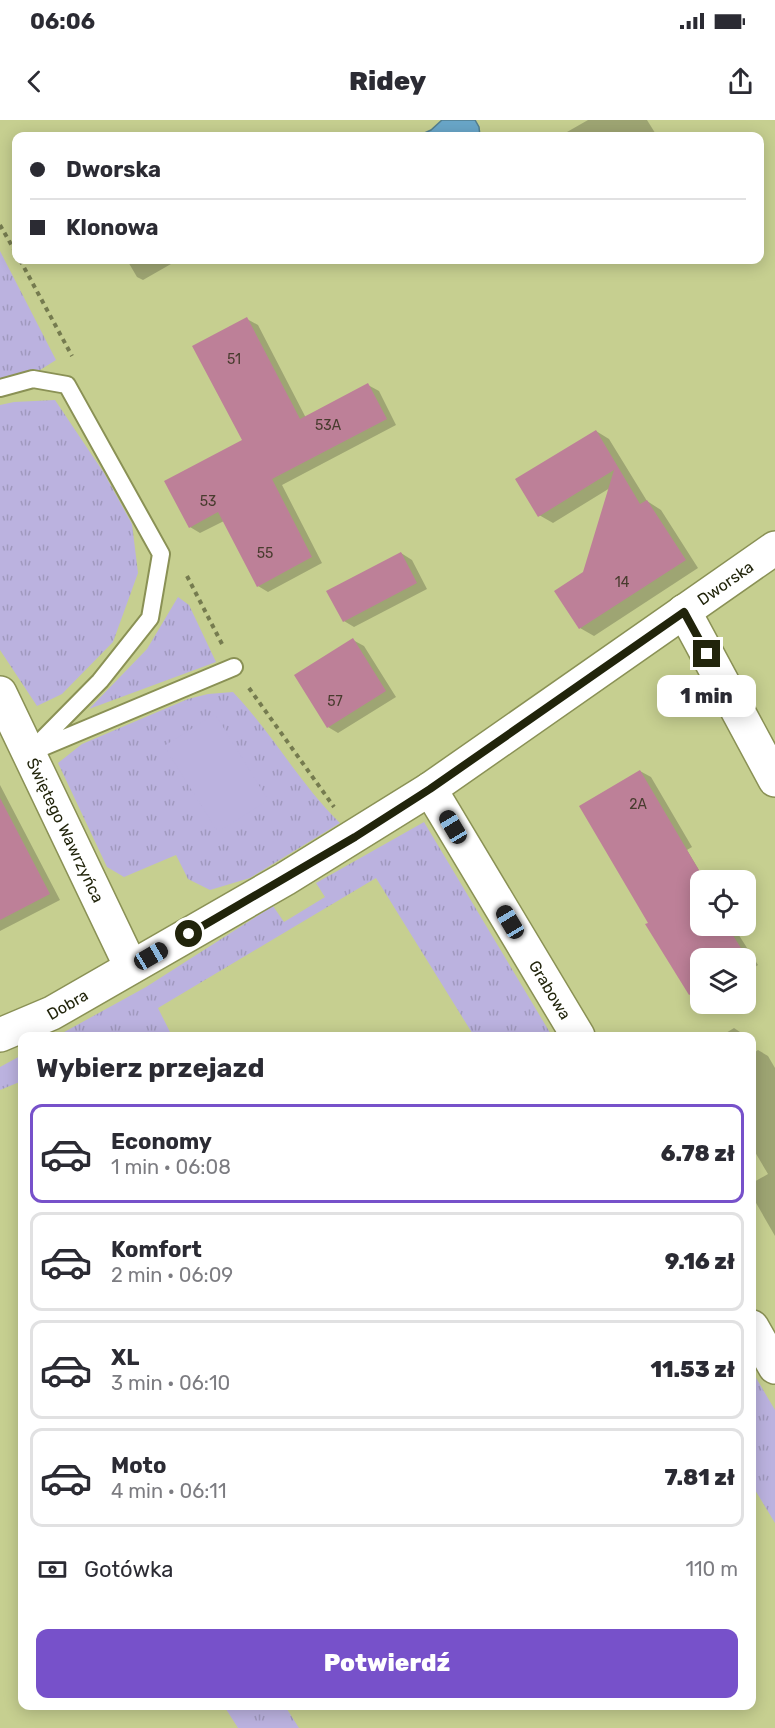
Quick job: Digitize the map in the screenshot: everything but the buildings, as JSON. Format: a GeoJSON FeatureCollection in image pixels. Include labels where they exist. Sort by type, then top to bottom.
{"type":"FeatureCollection","features":[{"type":"Feature","properties":{"kind":"street","name":"Dworska"},"geometry":{"type":"LineString","coordinates":[[131,967],[295,873],[430,789],[775,548]]}},
{"type":"Feature","properties":{"kind":"street"},"geometry":{"type":"LineString","coordinates":[[684,612],[775,780]]}},
{"type":"Feature","properties":{"kind":"street","name":"Świętego Wawrzyńca"},"geometry":{"type":"LineString","coordinates":[[0,693],[131,967]]}},
{"type":"Feature","properties":{"kind":"street","name":"Grabowa"},"geometry":{"type":"LineString","coordinates":[[430,789],[576,1032]]}},
{"type":"Feature","properties":{"kind":"street","name":"Dobra"},"geometry":{"type":"LineString","coordinates":[[0,1035],[52,1013],[131,967]]}},
{"type":"Feature","properties":{"kind":"street"},"geometry":{"type":"LineString","coordinates":[[756,1334],[775,1367]]}},
{"type":"Feature","properties":{"kind":"lane"},"geometry":{"type":"LineString","coordinates":[[0,388],[33,379],[66,385],[161,554],[150,618],[99,681],[28,754]]}},
{"type":"Feature","properties":{"kind":"lane"},"geometry":{"type":"LineString","coordinates":[[28,754],[234,667]]}},
{"type":"Feature","properties":{"kind":"path"},"geometry":{"type":"LineString","coordinates":[[0,225],[12,246]]}},
{"type":"Feature","properties":{"kind":"green space"},"geometry":{"type":"Polygon","coordinates":[[[0,251],[56,360],[32,375],[0,379],[0,251]]]}},
{"type":"Feature","properties":{"kind":"green space"},"geometry":{"type":"Polygon","coordinates":[[[55,400],[104,473],[132,524],[138,573],[113,642],[62,694],[37,706],[0,650],[0,405],[55,400]]]}},
{"type":"Feature","properties":{"kind":"green space"},"geometry":{"type":"Polygon","coordinates":[[[178,597],[189,605],[216,662],[89,709],[147,649],[178,597]]]}},
{"type":"Feature","properties":{"kind":"green space"},"geometry":{"type":"Polygon","coordinates":[[[233,692],[261,724],[312,792],[340,823],[250,878],[210,890],[188,879],[176,855],[124,877],[107,867],[58,763],[82,744],[188,699],[208,694],[233,692]]]}},
{"type":"Feature","properties":{"kind":"green space"},"geometry":{"type":"Polygon","coordinates":[[[215,714],[268,800],[218,832],[164,746],[215,714]]]}},
{"type":"Feature","properties":{"kind":"green space"},"geometry":{"type":"Polygon","coordinates":[[[424,822],[550,1032],[472,1032],[376,878],[158,1008],[170,1032],[64,1032],[146,987],[273,906],[284,922],[325,897],[316,883],[424,822]]]}},
{"type":"Feature","properties":{"kind":"green space"},"geometry":{"type":"Polygon","coordinates":[[[18,1057],[18,1083],[0,1090],[0,1067],[18,1057]]]}},
{"type":"Feature","properties":{"kind":"green space"},"geometry":{"type":"Polygon","coordinates":[[[756,1378],[775,1410],[775,1523],[756,1492],[756,1378]]]}},
{"type":"Feature","properties":{"kind":"green space"},"geometry":{"type":"Polygon","coordinates":[[[227,1710],[288,1710],[299,1728],[238,1728],[227,1710]]]}},
{"type":"Feature","properties":{"kind":"water"},"geometry":{"type":"Polygon","coordinates":[[[442,120],[475,120],[480,132],[427,132],[442,120]]]}},
{"type":"Feature","properties":{"kind":"route"},"geometry":{"type":"LineString","coordinates":[[189,934],[355,837],[430,789],[684,612],[707,654]]}}]}
